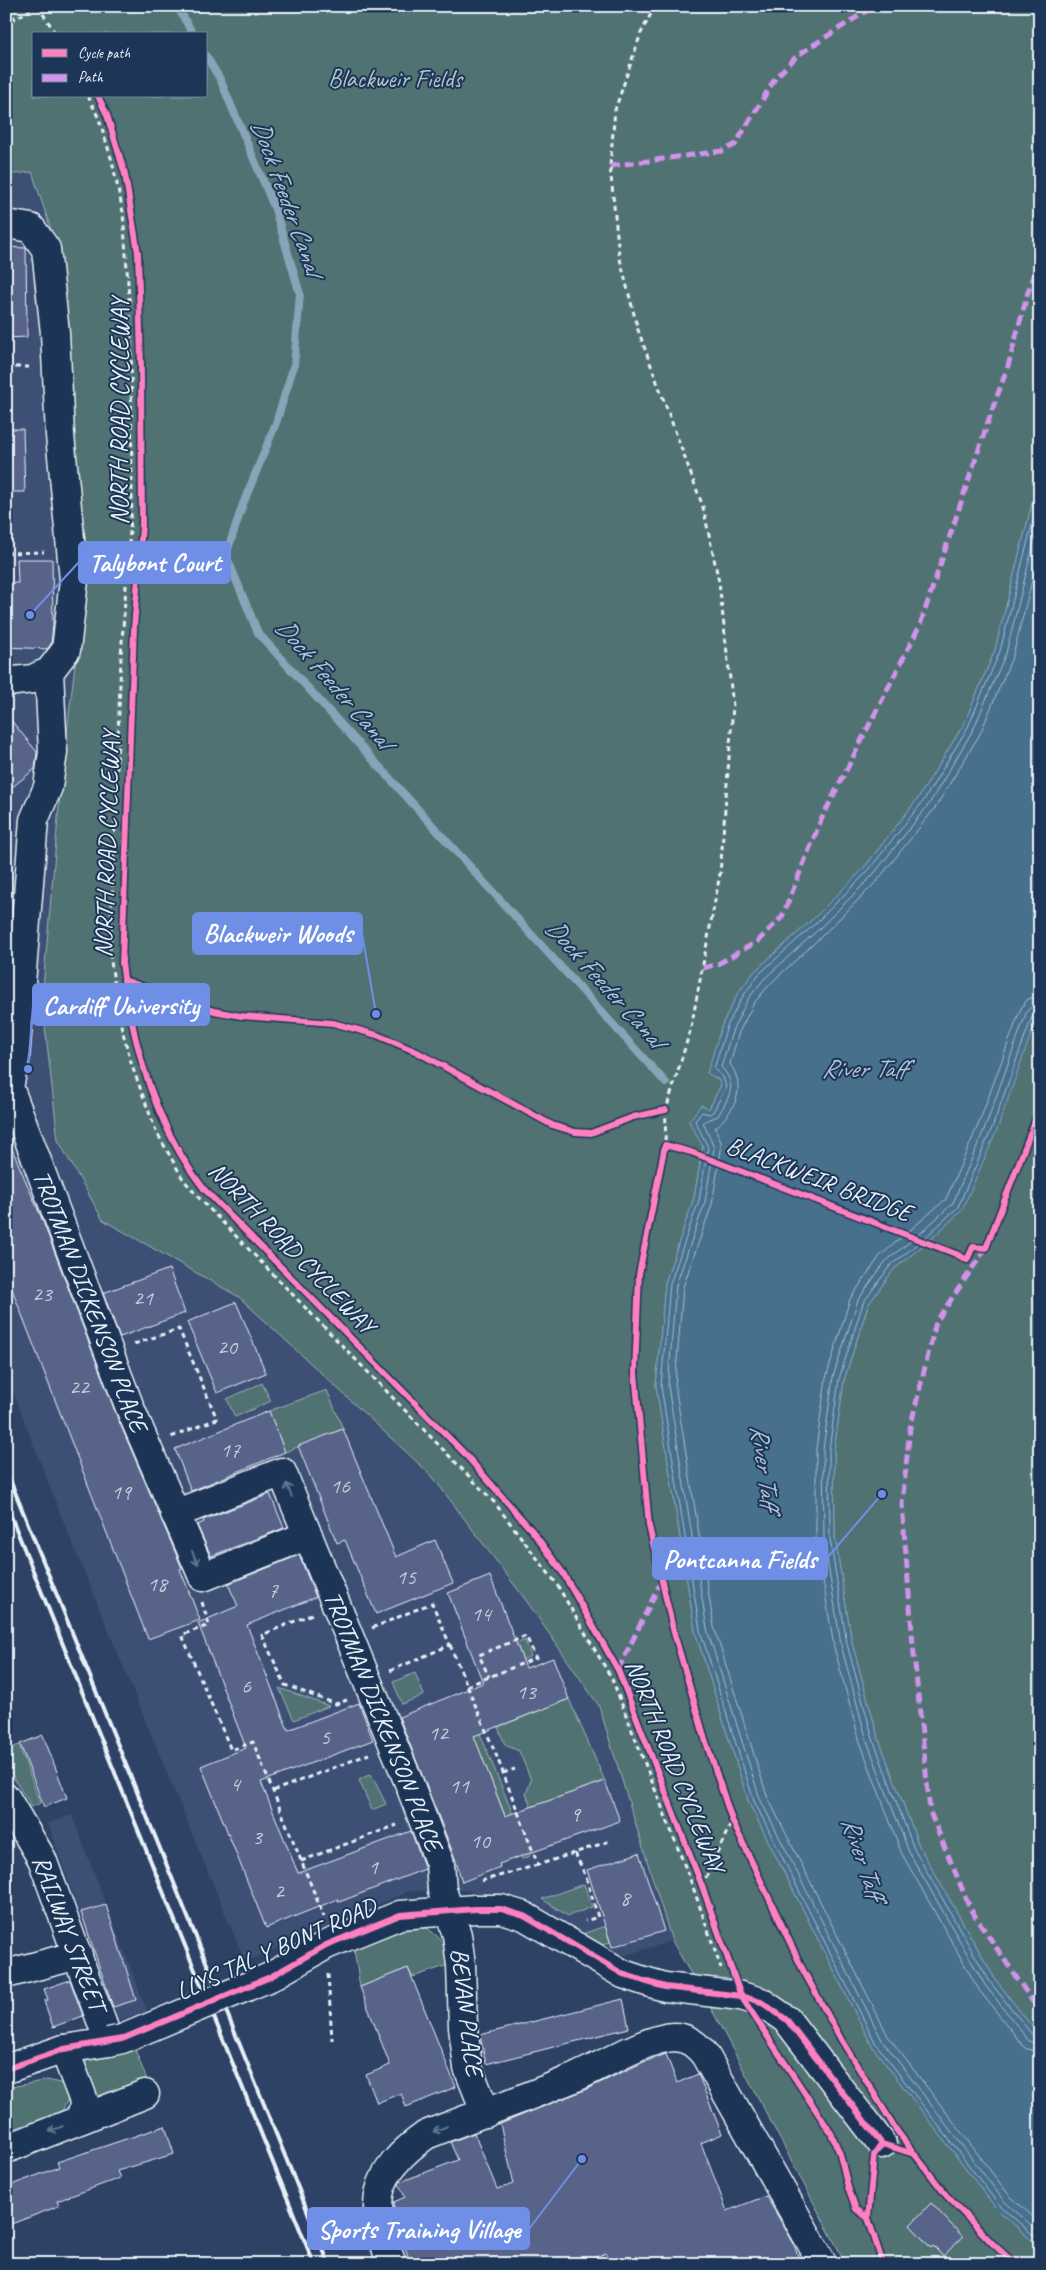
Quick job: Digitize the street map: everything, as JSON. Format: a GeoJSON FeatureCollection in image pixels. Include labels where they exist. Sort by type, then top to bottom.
{"type":"FeatureCollection","features":[{"type":"Feature","properties":{"kind":"street"},"geometry":{"type":"LineString","coordinates":[[6,224],[31,228],[46,249],[55,333],[60,436],[74,580],[66,650],[49,672],[33,679],[6,682]]}},
{"type":"Feature","properties":{"kind":"street","name":"TROTMAN DICKENSON PLACE"},"geometry":{"type":"LineString","coordinates":[[49,672],[53,752],[48,786],[34,820],[15,1059],[9,1087],[89,1302],[175,1514],[203,1577],[308,1535]]}},
{"type":"Feature","properties":{"kind":"street","name":"TROTMAN DICKENSON PLACE"},"geometry":{"type":"LineString","coordinates":[[175,1514],[282,1472],[409,1783],[440,1864],[442,1890],[448,1911]]}},
{"type":"Feature","properties":{"kind":"street","name":"RAILWAY STREET"},"geometry":{"type":"LineString","coordinates":[[7,1800],[36,1846],[109,2042]]}},
{"type":"Feature","properties":{"kind":"street","name":"LLYS TAL Y BONT ROAD"},"geometry":{"type":"LineString","coordinates":[[6,2069],[64,2049],[122,2039],[270,1977],[326,1945],[400,1915],[501,1909],[524,1916],[579,1950],[630,1976],[665,1987],[731,1994],[762,2002],[787,2020],[892,2142]]}},
{"type":"Feature","properties":{"kind":"street","name":"BEVAN PLACE"},"geometry":{"type":"LineString","coordinates":[[448,1911],[457,1935],[461,1964],[463,2026],[468,2068],[486,2112]]}},
{"type":"Feature","properties":{"kind":"street"},"geometry":{"type":"LineString","coordinates":[[6,1974],[78,1955]]}},
{"type":"Feature","properties":{"kind":"street"},"geometry":{"type":"LineString","coordinates":[[392,2264],[382,2239],[377,2212],[377,2198],[386,2174],[410,2146],[426,2135],[575,2077],[646,2045],[673,2037],[685,2038],[697,2045],[706,2055],[823,2264]]}},
{"type":"Feature","properties":{"kind":"street"},"geometry":{"type":"LineString","coordinates":[[64,2049],[84,2101],[82,2119]]}},
{"type":"Feature","properties":{"kind":"street"},"geometry":{"type":"LineString","coordinates":[[6,2150],[146,2094]]}},
{"type":"Feature","properties":{"kind":"path"},"geometry":{"type":"LineString","coordinates":[[6,12],[9,11],[15,19],[37,6],[55,32]]}},
{"type":"Feature","properties":{"kind":"path"},"geometry":{"type":"LineString","coordinates":[[655,6],[640,33],[615,110],[610,166],[619,255],[638,330],[702,507],[719,582],[733,706],[720,874],[691,1028],[666,1110],[666,1145],[639,1274],[635,1372],[649,1526],[674,1634],[732,1820],[803,1970],[862,2074]]}},
{"type":"Feature","properties":{"kind":"path"},"geometry":{"type":"LineString","coordinates":[[89,98],[99,119],[112,161],[123,212],[131,327],[132,502],[121,656],[110,954],[119,1018],[132,1066],[158,1136],[184,1179],[199,1198],[494,1502],[556,1583],[612,1679],[693,1887],[731,1994]]}},
{"type":"Feature","properties":{"kind":"path"},"geometry":{"type":"LineString","coordinates":[[6,367],[41,367]]}},
{"type":"Feature","properties":{"kind":"path"},"geometry":{"type":"LineString","coordinates":[[6,552],[53,552]]}},
{"type":"Feature","properties":{"kind":"path"},"geometry":{"type":"LineString","coordinates":[[364,1631],[432,1602],[503,1773],[538,1864],[610,1841]]}},
{"type":"Feature","properties":{"kind":"path"},"geometry":{"type":"LineString","coordinates":[[314,1614],[262,1635],[285,1685],[336,1704],[350,1699]]}},
{"type":"Feature","properties":{"kind":"path"},"geometry":{"type":"LineString","coordinates":[[467,1686],[536,1658],[526,1636],[479,1655],[489,1676]]}},
{"type":"Feature","properties":{"kind":"path"},"geometry":{"type":"LineString","coordinates":[[381,1675],[450,1645]]}},
{"type":"Feature","properties":{"kind":"path"},"geometry":{"type":"LineString","coordinates":[[273,1791],[374,1752]]}},
{"type":"Feature","properties":{"kind":"path"},"geometry":{"type":"LineString","coordinates":[[503,1773],[515,1769]]}},
{"type":"Feature","properties":{"kind":"path"},"geometry":{"type":"LineString","coordinates":[[702,1886],[732,1820]]}},
{"type":"Feature","properties":{"kind":"path"},"geometry":{"type":"LineString","coordinates":[[302,1861],[404,1822]]}},
{"type":"Feature","properties":{"kind":"path"},"geometry":{"type":"LineString","coordinates":[[575,1853],[586,1877],[598,1917],[577,1924]]}},
{"type":"Feature","properties":{"kind":"path"},"geometry":{"type":"LineString","coordinates":[[892,2142],[914,2154]]}},
{"type":"Feature","properties":{"kind":"path"},"geometry":{"type":"LineString","coordinates":[[892,2142],[914,2154],[946,2195],[990,2242],[1015,2264]]}},
{"type":"Feature","properties":{"kind":"shaded area"},"geometry":{"type":"Polygon","coordinates":[[[32,172],[61,260],[68,396],[85,578],[69,713],[103,1220],[239,1297],[432,1476],[528,1603],[599,1706],[672,1941],[619,1957],[510,1899],[462,1890],[409,1891],[245,1962],[64,1523],[6,1374],[6,175],[32,172]]]}},
{"type":"Feature","properties":{"kind":"shaded area"},"geometry":{"type":"Polygon","coordinates":[[[72,1815],[147,2011],[118,2021],[48,1823],[72,1815]]]}},
{"type":"Feature","properties":{"kind":"green space","name":"Blackweir Fields"},"geometry":{"type":"Polygon","coordinates":[[[6,6],[1040,6],[1040,472],[995,650],[964,724],[919,797],[863,869],[813,919],[755,971],[738,993],[722,1025],[708,1073],[719,1080],[721,1085],[709,1109],[689,1121],[703,1146],[694,1198],[665,1283],[656,1386],[695,1631],[749,1803],[872,2046],[996,2208],[1040,2248],[1040,2264],[846,2264],[714,2014],[672,1941],[599,1706],[528,1603],[432,1476],[239,1297],[103,1220],[58,1140],[42,999],[61,784],[85,578],[68,396],[61,260],[32,172],[6,175],[6,6]]]}},
{"type":"Feature","properties":{"kind":"green space"},"geometry":{"type":"Polygon","coordinates":[[[1040,1008],[1040,2037],[995,1979],[919,1846],[878,1737],[852,1643],[835,1538],[834,1450],[844,1380],[868,1305],[894,1269],[930,1240],[962,1210],[1040,1008]]]}},
{"type":"Feature","properties":{"kind":"green space"},"geometry":{"type":"Polygon","coordinates":[[[262,1383],[271,1401],[235,1417],[227,1399],[262,1383]]]}},
{"type":"Feature","properties":{"kind":"green space"},"geometry":{"type":"Polygon","coordinates":[[[327,1390],[343,1429],[285,1452],[269,1411],[327,1390]]]}},
{"type":"Feature","properties":{"kind":"green space"},"geometry":{"type":"Polygon","coordinates":[[[525,1640],[531,1656],[492,1673],[485,1658],[525,1640]]]}},
{"type":"Feature","properties":{"kind":"green space"},"geometry":{"type":"Polygon","coordinates":[[[415,1673],[424,1695],[402,1704],[393,1682],[415,1673]]]}},
{"type":"Feature","properties":{"kind":"green space"},"geometry":{"type":"Polygon","coordinates":[[[279,1688],[329,1706],[294,1720],[279,1688]]]}},
{"type":"Feature","properties":{"kind":"green space"},"geometry":{"type":"Polygon","coordinates":[[[463,1692],[530,1856],[522,1859],[457,1694],[463,1692]]]}},
{"type":"Feature","properties":{"kind":"green space"},"geometry":{"type":"Polygon","coordinates":[[[569,1699],[605,1781],[531,1807],[526,1794],[531,1780],[519,1751],[505,1745],[498,1727],[569,1699]]]}},
{"type":"Feature","properties":{"kind":"green space"},"geometry":{"type":"Polygon","coordinates":[[[10,1720],[14,1730],[10,1732],[14,1741],[6,1745],[6,1721],[10,1720]]]}},
{"type":"Feature","properties":{"kind":"green space"},"geometry":{"type":"Polygon","coordinates":[[[19,1745],[40,1803],[32,1807],[6,1766],[6,1750],[19,1745]]]}},
{"type":"Feature","properties":{"kind":"green space"},"geometry":{"type":"Polygon","coordinates":[[[371,1774],[386,1804],[372,1810],[359,1780],[371,1774]]]}},
{"type":"Feature","properties":{"kind":"green space"},"geometry":{"type":"Polygon","coordinates":[[[584,1884],[592,1907],[568,1916],[542,1899],[584,1884]]]}},
{"type":"Feature","properties":{"kind":"green space"},"geometry":{"type":"Polygon","coordinates":[[[424,1926],[442,1942],[448,1952],[451,1964],[413,1977],[408,1968],[360,1987],[354,1949],[396,1929],[424,1926]]]}},
{"type":"Feature","properties":{"kind":"green space"},"geometry":{"type":"Polygon","coordinates":[[[605,1926],[610,1942],[595,1947],[577,1936],[605,1926]]]}},
{"type":"Feature","properties":{"kind":"green space"},"geometry":{"type":"Polygon","coordinates":[[[133,2044],[148,2083],[101,2099],[96,2095],[85,2064],[87,2060],[133,2044]]]}},
{"type":"Feature","properties":{"kind":"green space"},"geometry":{"type":"Polygon","coordinates":[[[47,2080],[64,2084],[69,2097],[61,2113],[6,2135],[6,2088],[47,2080]]]}},
{"type":"Feature","properties":{"kind":"water","name":"River Taff"},"geometry":{"type":"Polygon","coordinates":[[[1040,472],[1040,1008],[997,1130],[962,1210],[930,1240],[894,1269],[868,1305],[844,1380],[834,1450],[835,1538],[852,1643],[878,1737],[919,1846],[995,1979],[1040,2037],[1040,2248],[996,2208],[872,2046],[749,1803],[695,1631],[656,1386],[665,1283],[694,1198],[703,1147],[689,1121],[701,1105],[709,1109],[721,1085],[719,1080],[707,1073],[722,1025],[738,993],[755,971],[813,919],[863,869],[919,797],[964,724],[995,650],[1040,472]]]}},
{"type":"Feature","properties":{"kind":"pier"},"geometry":{"type":"Polygon","coordinates":[[[700,1151],[884,1221],[888,1219],[887,1223],[933,1241],[927,1246],[884,1230],[882,1233],[880,1232],[881,1228],[698,1158],[700,1151]]]}},
{"type":"Feature","properties":{"kind":"building"},"geometry":{"type":"Polygon","coordinates":[[[6,247],[26,248],[27,337],[6,338],[6,247]]]}},
{"type":"Feature","properties":{"kind":"building"},"geometry":{"type":"Polygon","coordinates":[[[6,429],[23,429],[25,492],[6,492],[6,429]]]}},
{"type":"Feature","properties":{"kind":"building"},"geometry":{"type":"Polygon","coordinates":[[[17,559],[52,559],[53,625],[51,644],[47,649],[6,647],[6,583],[18,583],[17,559]]]}},
{"type":"Feature","properties":{"kind":"building"},"geometry":{"type":"Polygon","coordinates":[[[6,714],[37,752],[35,769],[6,792],[6,714]]]}},
{"type":"Feature","properties":{"kind":"building"},"geometry":{"type":"Polygon","coordinates":[[[6,1135],[42,1219],[116,1414],[182,1568],[180,1569],[200,1620],[148,1639],[6,1274],[6,1135]]]}},
{"type":"Feature","properties":{"kind":"building"},"geometry":{"type":"Polygon","coordinates":[[[169,1269],[185,1313],[120,1337],[103,1293],[169,1269]]]}},
{"type":"Feature","properties":{"kind":"building"},"geometry":{"type":"Polygon","coordinates":[[[236,1302],[266,1373],[217,1393],[187,1322],[236,1302]]]}},
{"type":"Feature","properties":{"kind":"building"},"geometry":{"type":"Polygon","coordinates":[[[269,1411],[285,1452],[191,1491],[175,1449],[269,1411]]]}},
{"type":"Feature","properties":{"kind":"building"},"geometry":{"type":"Polygon","coordinates":[[[343,1429],[396,1557],[435,1540],[453,1583],[376,1614],[345,1540],[337,1543],[298,1446],[343,1429]]]}},
{"type":"Feature","properties":{"kind":"building"},"geometry":{"type":"Polygon","coordinates":[[[270,1494],[284,1528],[211,1556],[197,1525],[204,1522],[203,1520],[270,1494]]]}},
{"type":"Feature","properties":{"kind":"building"},"geometry":{"type":"Polygon","coordinates":[[[299,1555],[316,1597],[247,1625],[288,1730],[359,1703],[373,1740],[261,1782],[298,1873],[411,1831],[425,1869],[339,1902],[338,1899],[266,1928],[201,1766],[246,1748],[198,1623],[238,1606],[228,1584],[299,1555]]]}},
{"type":"Feature","properties":{"kind":"building"},"geometry":{"type":"Polygon","coordinates":[[[490,1576],[526,1668],[553,1658],[569,1699],[474,1736],[505,1816],[605,1781],[620,1821],[499,1864],[500,1867],[462,1882],[455,1858],[399,1717],[483,1683],[448,1593],[490,1576]]]}},
{"type":"Feature","properties":{"kind":"building"},"geometry":{"type":"Polygon","coordinates":[[[43,1735],[67,1798],[44,1807],[20,1744],[43,1735]]]}},
{"type":"Feature","properties":{"kind":"building"},"geometry":{"type":"Polygon","coordinates":[[[639,1853],[664,1931],[612,1947],[587,1870],[639,1853]]]}},
{"type":"Feature","properties":{"kind":"building"},"geometry":{"type":"Polygon","coordinates":[[[106,1905],[136,2000],[113,2007],[81,1912],[106,1905]]]}},
{"type":"Feature","properties":{"kind":"building"},"geometry":{"type":"Polygon","coordinates":[[[408,1968],[456,2087],[406,2107],[401,2093],[377,2103],[366,2075],[390,2065],[360,1987],[408,1968]]]}},
{"type":"Feature","properties":{"kind":"building"},"geometry":{"type":"Polygon","coordinates":[[[70,1980],[83,2016],[53,2027],[44,2001],[48,2000],[44,1989],[70,1980]]]}},
{"type":"Feature","properties":{"kind":"building"},"geometry":{"type":"Polygon","coordinates":[[[623,1999],[629,2028],[486,2064],[480,2035],[623,1999]]]}},
{"type":"Feature","properties":{"kind":"building"},"geometry":{"type":"Polygon","coordinates":[[[666,2054],[677,2083],[698,2074],[722,2134],[701,2143],[727,2211],[766,2196],[793,2242],[801,2264],[610,2264],[606,2253],[580,2264],[411,2264],[395,2221],[394,2202],[405,2197],[399,2184],[400,2182],[458,2160],[450,2142],[474,2133],[497,2189],[514,2184],[500,2124],[666,2054]]]}},
{"type":"Feature","properties":{"kind":"building"},"geometry":{"type":"Polygon","coordinates":[[[165,2126],[174,2154],[117,2171],[120,2178],[57,2201],[59,2206],[6,2226],[6,2187],[59,2167],[57,2162],[165,2126]]]}},
{"type":"Feature","properties":{"kind":"building"},"geometry":{"type":"Polygon","coordinates":[[[931,2203],[963,2237],[943,2256],[933,2246],[931,2248],[910,2225],[931,2203]]]}},
{"type":"Feature","properties":{"kind":"waterway","name":"Dock Feeder Canal"},"geometry":{"type":"LineString","coordinates":[[177,6],[192,32]]}},
{"type":"Feature","properties":{"kind":"waterway","name":"Dock Feeder Canal"},"geometry":{"type":"LineString","coordinates":[[208,59],[220,79],[275,209],[300,294],[294,365],[276,423],[243,504],[226,555],[258,633],[666,1083]]}},
{"type":"Feature","properties":{"kind":"railway"},"geometry":{"type":"LineString","coordinates":[[6,1470],[329,2264]]}},
{"type":"Feature","properties":{"kind":"railway"},"geometry":{"type":"LineString","coordinates":[[6,1504],[314,2264]]}},
{"type":"Feature","properties":{"kind":"marked path"},"geometry":{"type":"LineString","coordinates":[[610,166],[722,151],[735,145],[776,77],[798,55],[874,6]]}},
{"type":"Feature","properties":{"kind":"marked path"},"geometry":{"type":"LineString","coordinates":[[703,968],[718,964],[758,941],[782,917],[821,820],[920,625],[1008,366],[1028,292],[1040,260]]}},
{"type":"Feature","properties":{"kind":"marked path"},"geometry":{"type":"LineString","coordinates":[[986,1248],[936,1322],[910,1428],[902,1504],[913,1645],[930,1812],[971,1910],[1033,2002],[1040,2009]]}},
{"type":"Feature","properties":{"kind":"marked path"},"geometry":{"type":"LineString","coordinates":[[618,1670],[662,1580]]}},
{"type":"Feature","properties":{"kind":"cycle path","name":"NORTH ROAD CYCLEWAY"},"geometry":{"type":"LineString","coordinates":[[99,98],[107,115],[125,174],[138,253],[142,525],[134,628],[122,963],[132,1023],[148,1082],[172,1138],[204,1189],[465,1454],[533,1532],[563,1573],[618,1670],[702,1886],[741,1996],[831,2133],[840,2154],[848,2187],[856,2209],[868,2218],[883,2264]]}},
{"type":"Feature","properties":{"kind":"cycle path"},"geometry":{"type":"LineString","coordinates":[[124,980],[214,1011],[241,1016],[333,1023],[377,1035],[417,1052],[552,1125],[575,1132],[591,1133],[633,1117],[666,1110]]}},
{"type":"Feature","properties":{"kind":"cycle path","name":"BLACKWEIR BRIDGE"},"geometry":{"type":"LineString","coordinates":[[1015,2264],[946,2195],[897,2131],[842,2041],[803,1970],[732,1820],[705,1739],[674,1633],[649,1526],[635,1372],[639,1274],[665,1145],[691,1152],[956,1254],[967,1260],[973,1247],[986,1248],[1040,1108]]}},
{"type":"Feature","properties":{"kind":"cycle path"},"geometry":{"type":"LineString","coordinates":[[6,2069],[64,2049],[122,2039],[270,1977],[326,1945],[400,1915],[475,1909],[501,1909],[524,1916],[623,1974],[665,1987],[741,1996],[761,2002],[787,2020],[882,2144],[914,2154]]}},
{"type":"Feature","properties":{"kind":"cycle path"},"geometry":{"type":"LineString","coordinates":[[868,2218],[874,2155],[882,2144]]}},
{"type":"Feature","properties":{"kind":"place","name":"Talybont Court"},"geometry":{"type":"Point","coordinates":[30,615]}},
{"type":"Feature","properties":{"kind":"place","name":"Blackweir Woods"},"geometry":{"type":"Point","coordinates":[376,1014]}},
{"type":"Feature","properties":{"kind":"place","name":"Cardiff University"},"geometry":{"type":"Point","coordinates":[28,1069]}},
{"type":"Feature","properties":{"kind":"place","name":"Pontcanna Fields"},"geometry":{"type":"Point","coordinates":[882,1494]}},
{"type":"Feature","properties":{"kind":"place","name":"Sports Training Village"},"geometry":{"type":"Point","coordinates":[582,2159]}}]}
